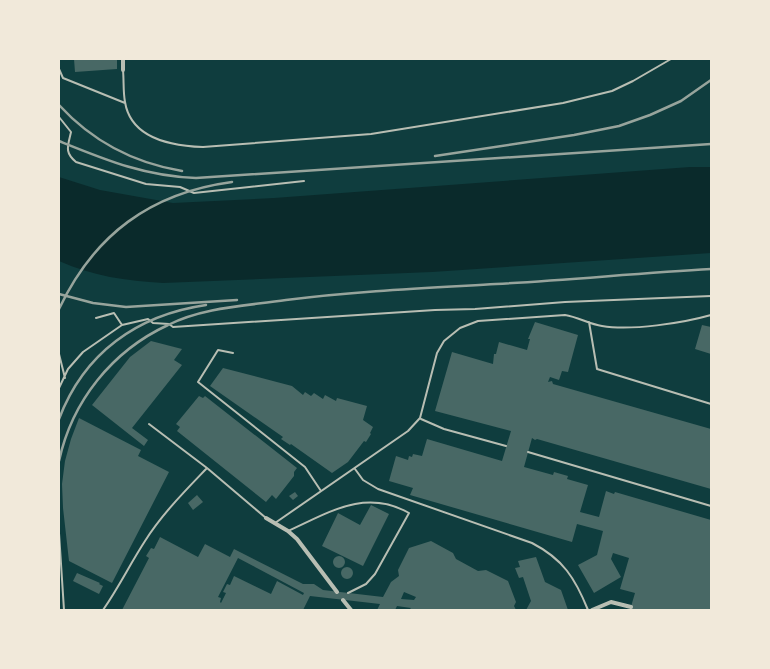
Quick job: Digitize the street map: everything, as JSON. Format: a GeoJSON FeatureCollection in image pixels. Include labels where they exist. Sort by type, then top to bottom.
{"type":"FeatureCollection","features":[{"type":"Feature","properties":{"kind":"street"},"geometry":{"type":"LineString","coordinates":[[123,59],[123,70]]}},
{"type":"Feature","properties":{"kind":"street"},"geometry":{"type":"LineString","coordinates":[[266,518],[288,531],[296,539],[337,592]]}},
{"type":"Feature","properties":{"kind":"street"},"geometry":{"type":"LineString","coordinates":[[343,600],[351,610]]}},
{"type":"Feature","properties":{"kind":"street"},"geometry":{"type":"LineString","coordinates":[[592,610],[611,602],[631,607]]}},
{"type":"Feature","properties":{"kind":"lane"},"geometry":{"type":"LineString","coordinates":[[123,70],[125,103],[130,118],[140,129],[152,137],[179,145],[218,146],[359,136],[563,104],[612,91],[671,59]]}},
{"type":"Feature","properties":{"kind":"lane"},"geometry":{"type":"LineString","coordinates":[[59,69],[63,78],[125,103]]}},
{"type":"Feature","properties":{"kind":"lane"},"geometry":{"type":"LineString","coordinates":[[59,117],[71,132],[68,150],[69,156],[76,162],[146,184],[180,187],[194,193],[304,181]]}},
{"type":"Feature","properties":{"kind":"lane"},"geometry":{"type":"LineString","coordinates":[[59,388],[74,361],[83,352],[122,325],[148,319],[154,323],[169,324],[174,327],[566,302],[711,296]]}},
{"type":"Feature","properties":{"kind":"lane"},"geometry":{"type":"LineString","coordinates":[[96,318],[114,313],[122,325]]}},
{"type":"Feature","properties":{"kind":"lane"},"geometry":{"type":"LineString","coordinates":[[276,523],[408,431],[420,418],[436,353],[444,341],[460,328],[478,321],[565,315],[616,328],[682,322],[711,315]]}},
{"type":"Feature","properties":{"kind":"lane"},"geometry":{"type":"LineString","coordinates":[[589,322],[597,370],[711,404]]}},
{"type":"Feature","properties":{"kind":"lane"},"geometry":{"type":"LineString","coordinates":[[233,353],[218,350],[198,382],[305,467],[321,491]]}},
{"type":"Feature","properties":{"kind":"lane"},"geometry":{"type":"LineString","coordinates":[[59,354],[65,378]]}},
{"type":"Feature","properties":{"kind":"lane"},"geometry":{"type":"LineString","coordinates":[[420,418],[444,429],[506,446]]}},
{"type":"Feature","properties":{"kind":"lane"},"geometry":{"type":"LineString","coordinates":[[149,424],[207,468],[266,518]]}},
{"type":"Feature","properties":{"kind":"lane"},"geometry":{"type":"LineString","coordinates":[[528,452],[711,506]]}},
{"type":"Feature","properties":{"kind":"lane"},"geometry":{"type":"LineString","coordinates":[[103,610],[121,584],[145,541],[175,502],[207,468]]}},
{"type":"Feature","properties":{"kind":"lane"},"geometry":{"type":"LineString","coordinates":[[355,469],[363,480],[378,489],[542,548],[561,563],[571,575],[580,590],[588,610]]}},
{"type":"Feature","properties":{"kind":"lane"},"geometry":{"type":"LineString","coordinates":[[288,531],[336,508],[368,502],[398,507],[409,512],[375,574],[366,584],[348,593]]}},
{"type":"Feature","properties":{"kind":"lane"},"geometry":{"type":"LineString","coordinates":[[59,533],[64,610]]}},
{"type":"Feature","properties":{"kind":"water"},"geometry":{"type":"Polygon","coordinates":[[[711,167],[711,253],[432,272],[163,283],[110,277],[59,261],[59,177],[100,190],[173,203],[274,198],[711,167]]]}},
{"type":"Feature","properties":{"kind":"building"},"geometry":{"type":"Polygon","coordinates":[[[74,59],[117,59],[117,69],[75,72],[74,59]]]}},
{"type":"Feature","properties":{"kind":"building"},"geometry":{"type":"Polygon","coordinates":[[[535,322],[578,335],[568,372],[562,371],[559,380],[550,377],[548,382],[552,381],[553,384],[711,429],[711,489],[532,438],[524,467],[553,475],[554,472],[568,476],[567,479],[588,485],[580,512],[599,517],[606,491],[711,520],[711,610],[630,610],[635,593],[620,589],[629,558],[613,553],[611,559],[621,577],[594,593],[578,565],[597,555],[603,531],[577,524],[572,542],[410,495],[413,488],[389,481],[396,456],[408,460],[409,456],[412,457],[413,454],[422,456],[427,439],[502,461],[511,431],[435,411],[452,352],[493,364],[494,354],[496,354],[499,342],[527,350],[530,339],[528,339],[535,322]]]}},
{"type":"Feature","properties":{"kind":"building"},"geometry":{"type":"Polygon","coordinates":[[[702,325],[711,327],[711,354],[695,349],[702,325]]]}},
{"type":"Feature","properties":{"kind":"building"},"geometry":{"type":"Polygon","coordinates":[[[151,341],[182,349],[174,360],[182,365],[132,428],[148,440],[144,446],[92,405],[130,357],[151,341]]]}},
{"type":"Feature","properties":{"kind":"building"},"geometry":{"type":"Polygon","coordinates":[[[223,368],[292,386],[303,395],[305,392],[311,396],[314,393],[323,399],[325,395],[336,401],[337,398],[367,406],[363,420],[373,427],[371,434],[348,462],[332,473],[281,439],[283,437],[210,386],[223,368]]]}},
{"type":"Feature","properties":{"kind":"building"},"geometry":{"type":"Polygon","coordinates":[[[199,396],[203,398],[205,396],[297,468],[294,476],[276,499],[272,495],[266,502],[177,431],[180,427],[176,424],[199,396]]]}},
{"type":"Feature","properties":{"kind":"building"},"geometry":{"type":"Polygon","coordinates":[[[79,418],[141,450],[138,456],[169,472],[112,583],[69,561],[62,484],[65,461],[79,418]]]}},
{"type":"Feature","properties":{"kind":"building"},"geometry":{"type":"Polygon","coordinates":[[[295,492],[298,496],[293,500],[289,496],[295,492]]]}},
{"type":"Feature","properties":{"kind":"building"},"geometry":{"type":"Polygon","coordinates":[[[197,495],[203,502],[193,510],[188,503],[197,495]]]}},
{"type":"Feature","properties":{"kind":"building"},"geometry":{"type":"Polygon","coordinates":[[[371,505],[389,514],[363,566],[322,546],[338,513],[360,525],[371,505]]]}},
{"type":"Feature","properties":{"kind":"building"},"geometry":{"type":"Polygon","coordinates":[[[160,537],[198,557],[205,544],[230,557],[234,549],[303,584],[314,584],[323,590],[383,597],[391,582],[399,576],[398,570],[409,548],[431,541],[453,553],[456,559],[478,571],[486,570],[508,581],[516,602],[514,606],[516,610],[409,610],[411,608],[397,606],[395,610],[377,610],[380,604],[310,596],[303,610],[122,610],[149,558],[146,556],[151,548],[154,549],[160,537]],[[238,558],[218,597],[221,598],[221,603],[226,593],[223,592],[227,584],[230,585],[234,576],[271,594],[277,581],[303,595],[304,593],[238,558]],[[404,592],[401,599],[414,600],[416,597],[404,592]]]}},
{"type":"Feature","properties":{"kind":"building"},"geometry":{"type":"Polygon","coordinates":[[[337,556],[341,556],[345,562],[341,568],[337,568],[333,564],[333,560],[337,556]]]}},
{"type":"Feature","properties":{"kind":"building"},"geometry":{"type":"Polygon","coordinates":[[[536,557],[545,582],[561,590],[568,610],[526,610],[531,601],[523,577],[519,578],[515,568],[520,567],[518,561],[536,557]]]}},
{"type":"Feature","properties":{"kind":"building"},"geometry":{"type":"Polygon","coordinates":[[[345,567],[349,567],[353,573],[349,579],[345,579],[341,575],[341,571],[345,567]]]}},
{"type":"Feature","properties":{"kind":"building"},"geometry":{"type":"Polygon","coordinates":[[[77,573],[100,583],[103,586],[99,594],[73,581],[77,573]]]}},
{"type":"Feature","properties":{"kind":"railway"},"geometry":{"type":"LineString","coordinates":[[435,156],[574,135],[619,126],[681,101],[711,80]]}},
{"type":"Feature","properties":{"kind":"railway"},"geometry":{"type":"LineString","coordinates":[[59,105],[100,140],[131,156],[182,171]]}},
{"type":"Feature","properties":{"kind":"railway"},"geometry":{"type":"LineString","coordinates":[[59,141],[126,166],[159,174],[196,178],[711,144]]}},
{"type":"Feature","properties":{"kind":"railway"},"geometry":{"type":"LineString","coordinates":[[59,309],[89,259],[107,239],[128,222],[150,208],[175,196],[232,182]]}},
{"type":"Feature","properties":{"kind":"railway"},"geometry":{"type":"LineString","coordinates":[[59,461],[65,439],[74,418],[84,398],[97,380],[129,349],[148,336],[168,325],[196,314],[241,306],[338,294],[711,269]]}},
{"type":"Feature","properties":{"kind":"railway"},"geometry":{"type":"LineString","coordinates":[[59,294],[93,303],[126,307],[237,300]]}},
{"type":"Feature","properties":{"kind":"railway"},"geometry":{"type":"LineString","coordinates":[[59,419],[83,375],[98,357],[116,341],[136,328],[157,318],[181,310],[206,305]]}}]}
